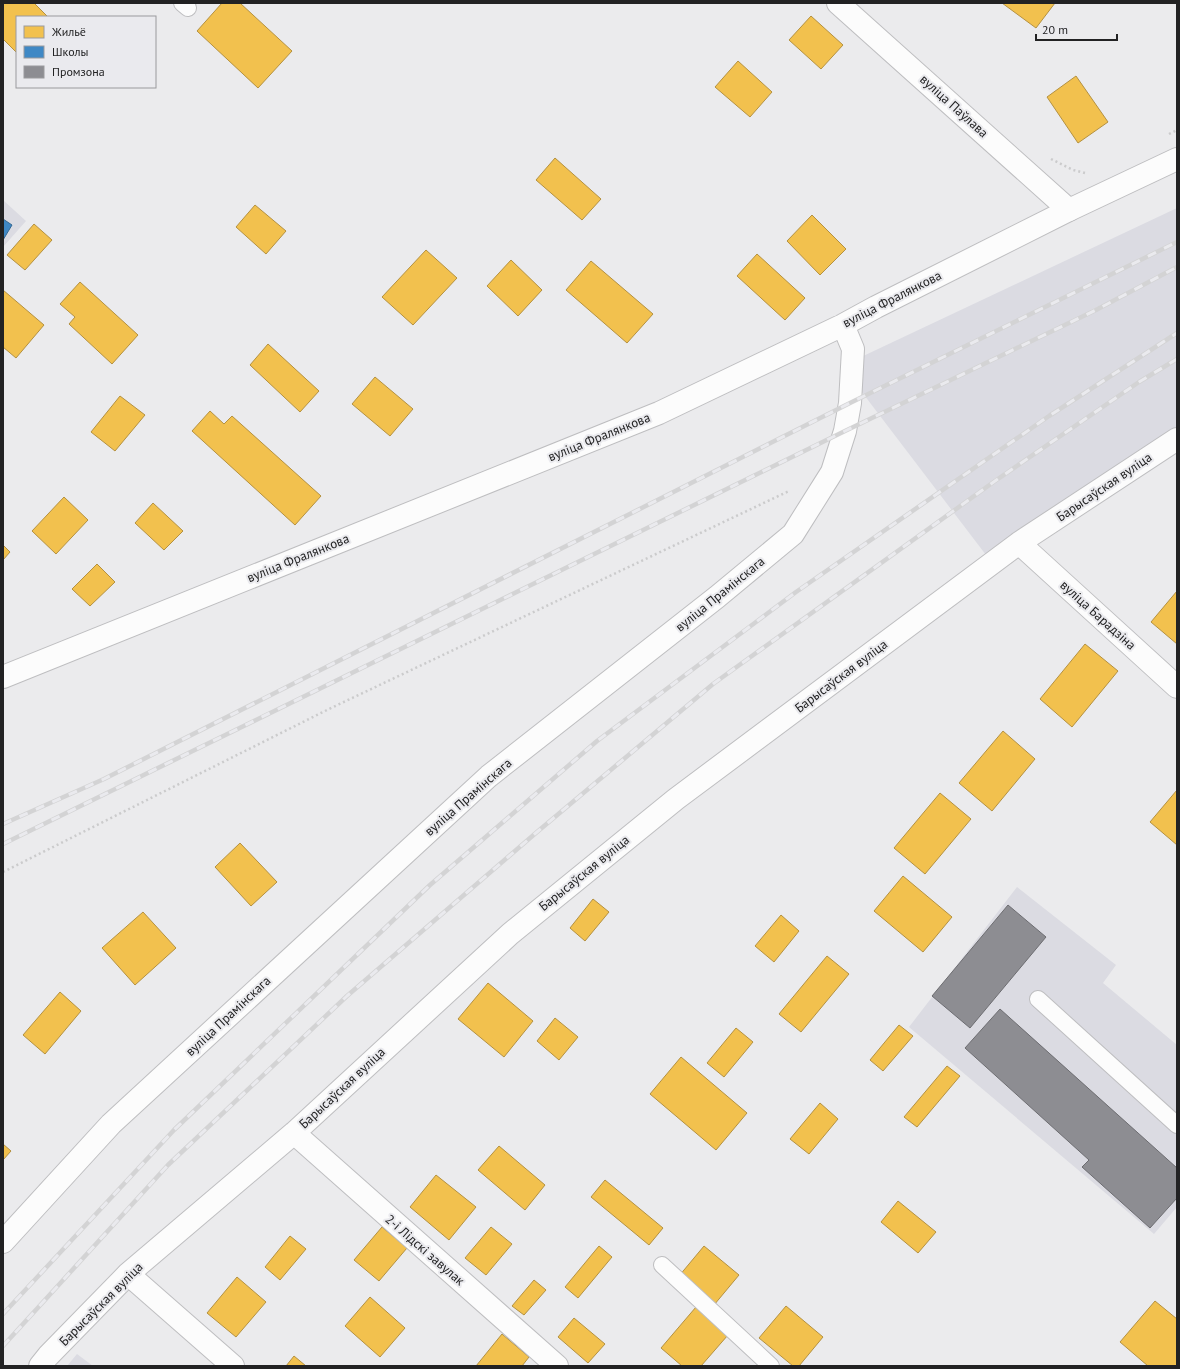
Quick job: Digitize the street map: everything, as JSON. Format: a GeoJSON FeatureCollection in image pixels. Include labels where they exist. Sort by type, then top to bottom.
{"type":"FeatureCollection","features":[{"type":"Feature","properties":{"kind":"street","name":"вуліца Паўлава"},"geometry":{"type":"LineString","coordinates":[[838,3],[1069,210]]}},
{"type":"Feature","properties":{"kind":"street","name":"вуліца Фралянкова"},"geometry":{"type":"LineString","coordinates":[[3,676],[659,413],[843,325],[1069,210],[1177,159]]}},
{"type":"Feature","properties":{"kind":"street","name":"вуліца Прамінскага"},"geometry":{"type":"LineString","coordinates":[[3,1242],[111,1124],[489,776],[717,597],[793,534],[832,472],[845,430],[850,403],[854,350],[843,325]]}},
{"type":"Feature","properties":{"kind":"street","name":"Барысаўская вуліца"},"geometry":{"type":"LineString","coordinates":[[40,1366],[128,1274],[294,1133],[510,934],[583,874],[676,799],[1019,543],[1177,438]]}},
{"type":"Feature","properties":{"kind":"street","name":"вуліца Барадзіна"},"geometry":{"type":"LineString","coordinates":[[1019,543],[1177,687]]}},
{"type":"Feature","properties":{"kind":"street","name":"2-і Лідскі завулак"},"geometry":{"type":"LineString","coordinates":[[294,1133],[557,1366]]}},
{"type":"Feature","properties":{"kind":"street"},"geometry":{"type":"LineString","coordinates":[[128,1274],[232,1366]]}},
{"type":"Feature","properties":{"kind":"lane"},"geometry":{"type":"LineString","coordinates":[[1038,999],[1177,1125]]}},
{"type":"Feature","properties":{"kind":"lane"},"geometry":{"type":"LineString","coordinates":[[662,1265],[771,1366]]}},
{"type":"Feature","properties":{"kind":"path"},"geometry":{"type":"LineString","coordinates":[[1165,136],[1177,130]]}},
{"type":"Feature","properties":{"kind":"path"},"geometry":{"type":"LineString","coordinates":[[1046,156],[1073,170],[1088,173]]}},
{"type":"Feature","properties":{"kind":"path"},"geometry":{"type":"LineString","coordinates":[[3,872],[329,709],[790,491]]}},
{"type":"Feature","properties":{"kind":"shaded area"},"geometry":{"type":"Polygon","coordinates":[[[3,200],[26,221],[3,247],[3,200]]]}},
{"type":"Feature","properties":{"kind":"shaded area"},"geometry":{"type":"Polygon","coordinates":[[[1177,208],[1177,437],[986,555],[842,366],[1177,208]]]}},
{"type":"Feature","properties":{"kind":"shaded area"},"geometry":{"type":"Polygon","coordinates":[[[1017,887],[1116,965],[1103,983],[1177,1045],[1177,1207],[1154,1234],[909,1027],[1017,887]]]}},
{"type":"Feature","properties":{"kind":"shaded area"},"geometry":{"type":"Polygon","coordinates":[[[77,1354],[93,1366],[67,1366],[77,1354]]]}},
{"type":"Feature","properties":{"kind":"building: Жильё"},"geometry":{"type":"Polygon","coordinates":[[[3,3],[34,3],[47,16],[16,16],[16,52],[3,39],[3,3]]]}},
{"type":"Feature","properties":{"kind":"building: Жильё"},"geometry":{"type":"Polygon","coordinates":[[[222,3],[240,3],[292,51],[258,88],[197,31],[222,3]]]}},
{"type":"Feature","properties":{"kind":"building: Жильё"},"geometry":{"type":"Polygon","coordinates":[[[1002,3],[1055,3],[1036,28],[1002,3]]]}},
{"type":"Feature","properties":{"kind":"building: Жильё"},"geometry":{"type":"Polygon","coordinates":[[[811,16],[843,45],[821,69],[789,40],[811,16]]]}},
{"type":"Feature","properties":{"kind":"building: Жильё"},"geometry":{"type":"Polygon","coordinates":[[[738,61],[772,92],[750,117],[715,87],[738,61]]]}},
{"type":"Feature","properties":{"kind":"building: Жильё"},"geometry":{"type":"Polygon","coordinates":[[[1076,76],[1108,122],[1078,143],[1047,97],[1076,76]]]}},
{"type":"Feature","properties":{"kind":"building: Жильё"},"geometry":{"type":"Polygon","coordinates":[[[555,158],[601,199],[582,220],[536,180],[555,158]]]}},
{"type":"Feature","properties":{"kind":"building: Жильё"},"geometry":{"type":"Polygon","coordinates":[[[255,205],[286,231],[266,254],[236,227],[255,205]]]}},
{"type":"Feature","properties":{"kind":"building: Жильё"},"geometry":{"type":"Polygon","coordinates":[[[812,215],[846,249],[820,275],[787,241],[812,215]]]}},
{"type":"Feature","properties":{"kind":"building: Жильё"},"geometry":{"type":"Polygon","coordinates":[[[34,224],[52,240],[25,270],[7,255],[34,224]]]}},
{"type":"Feature","properties":{"kind":"building: Жильё"},"geometry":{"type":"Polygon","coordinates":[[[426,250],[457,278],[413,325],[382,297],[426,250]]]}},
{"type":"Feature","properties":{"kind":"building: Жильё"},"geometry":{"type":"Polygon","coordinates":[[[757,254],[805,298],[785,320],[737,276],[757,254]]]}},
{"type":"Feature","properties":{"kind":"building: Жильё"},"geometry":{"type":"Polygon","coordinates":[[[511,260],[542,290],[518,316],[487,286],[511,260]]]}},
{"type":"Feature","properties":{"kind":"building: Жильё"},"geometry":{"type":"Polygon","coordinates":[[[591,261],[653,314],[627,343],[566,290],[591,261]]]}},
{"type":"Feature","properties":{"kind":"building: Жильё"},"geometry":{"type":"Polygon","coordinates":[[[80,282],[138,335],[112,364],[69,324],[75,317],[60,304],[80,282]]]}},
{"type":"Feature","properties":{"kind":"building: Жильё"},"geometry":{"type":"Polygon","coordinates":[[[3,290],[44,325],[16,358],[3,347],[3,290]]]}},
{"type":"Feature","properties":{"kind":"building: Жильё"},"geometry":{"type":"Polygon","coordinates":[[[268,344],[319,391],[300,412],[250,365],[268,344]]]}},
{"type":"Feature","properties":{"kind":"building: Жильё"},"geometry":{"type":"Polygon","coordinates":[[[375,377],[413,409],[390,436],[352,404],[375,377]]]}},
{"type":"Feature","properties":{"kind":"building: Жильё"},"geometry":{"type":"Polygon","coordinates":[[[120,396],[145,415],[115,451],[91,432],[120,396]]]}},
{"type":"Feature","properties":{"kind":"building: Жильё"},"geometry":{"type":"Polygon","coordinates":[[[210,411],[224,424],[232,416],[321,496],[295,525],[192,431],[210,411]]]}},
{"type":"Feature","properties":{"kind":"building: Жильё"},"geometry":{"type":"Polygon","coordinates":[[[64,497],[88,520],[56,554],[32,531],[64,497]]]}},
{"type":"Feature","properties":{"kind":"building: Жильё"},"geometry":{"type":"Polygon","coordinates":[[[153,503],[183,531],[164,550],[135,523],[153,503]]]}},
{"type":"Feature","properties":{"kind":"building: Жильё"},"geometry":{"type":"Polygon","coordinates":[[[3,545],[10,552],[3,560],[3,545]]]}},
{"type":"Feature","properties":{"kind":"building: Жильё"},"geometry":{"type":"Polygon","coordinates":[[[97,564],[115,582],[90,606],[72,589],[97,564]]]}},
{"type":"Feature","properties":{"kind":"building: Жильё"},"geometry":{"type":"Polygon","coordinates":[[[1177,591],[1177,644],[1151,622],[1177,591]]]}},
{"type":"Feature","properties":{"kind":"building: Жильё"},"geometry":{"type":"Polygon","coordinates":[[[1085,644],[1118,671],[1072,727],[1040,699],[1085,644]]]}},
{"type":"Feature","properties":{"kind":"building: Жильё"},"geometry":{"type":"Polygon","coordinates":[[[1003,731],[1035,759],[992,811],[959,783],[1003,731]]]}},
{"type":"Feature","properties":{"kind":"building: Жильё"},"geometry":{"type":"Polygon","coordinates":[[[1177,790],[1177,845],[1150,822],[1177,790]]]}},
{"type":"Feature","properties":{"kind":"building: Жильё"},"geometry":{"type":"Polygon","coordinates":[[[940,793],[971,819],[925,874],[894,848],[940,793]]]}},
{"type":"Feature","properties":{"kind":"building: Жильё"},"geometry":{"type":"Polygon","coordinates":[[[240,843],[277,882],[251,906],[215,867],[240,843]]]}},
{"type":"Feature","properties":{"kind":"building: Жильё"},"geometry":{"type":"Polygon","coordinates":[[[903,876],[952,917],[923,952],[874,911],[903,876]]]}},
{"type":"Feature","properties":{"kind":"building: Жильё"},"geometry":{"type":"Polygon","coordinates":[[[593,899],[609,912],[585,941],[570,928],[593,899]]]}},
{"type":"Feature","properties":{"kind":"building: Жильё"},"geometry":{"type":"Polygon","coordinates":[[[143,912],[176,948],[135,985],[102,948],[143,912]]]}},
{"type":"Feature","properties":{"kind":"building: Жильё"},"geometry":{"type":"Polygon","coordinates":[[[781,915],[799,931],[774,962],[755,946],[781,915]]]}},
{"type":"Feature","properties":{"kind":"building: Жильё"},"geometry":{"type":"Polygon","coordinates":[[[827,956],[849,974],[801,1032],[779,1014],[827,956]]]}},
{"type":"Feature","properties":{"kind":"building: Жильё"},"geometry":{"type":"Polygon","coordinates":[[[488,983],[533,1021],[504,1057],[458,1019],[488,983]]]}},
{"type":"Feature","properties":{"kind":"building: Жильё"},"geometry":{"type":"Polygon","coordinates":[[[60,992],[81,1011],[45,1054],[23,1035],[60,992]]]}},
{"type":"Feature","properties":{"kind":"building: Жильё"},"geometry":{"type":"Polygon","coordinates":[[[555,1018],[578,1037],[559,1060],[537,1041],[555,1018]]]}},
{"type":"Feature","properties":{"kind":"building: Жильё"},"geometry":{"type":"Polygon","coordinates":[[[899,1025],[913,1036],[883,1071],[870,1060],[899,1025]]]}},
{"type":"Feature","properties":{"kind":"building: Жильё"},"geometry":{"type":"Polygon","coordinates":[[[736,1028],[753,1042],[724,1077],[707,1063],[736,1028]]]}},
{"type":"Feature","properties":{"kind":"building: Жильё"},"geometry":{"type":"Polygon","coordinates":[[[681,1057],[747,1113],[716,1150],[650,1094],[681,1057]]]}},
{"type":"Feature","properties":{"kind":"building: Жильё"},"geometry":{"type":"Polygon","coordinates":[[[947,1066],[960,1076],[917,1127],[904,1117],[947,1066]]]}},
{"type":"Feature","properties":{"kind":"building: Жильё"},"geometry":{"type":"Polygon","coordinates":[[[820,1103],[838,1119],[809,1154],[790,1139],[820,1103]]]}},
{"type":"Feature","properties":{"kind":"building: Жильё"},"geometry":{"type":"Polygon","coordinates":[[[3,1144],[11,1151],[3,1160],[3,1144]]]}},
{"type":"Feature","properties":{"kind":"building: Жильё"},"geometry":{"type":"Polygon","coordinates":[[[499,1146],[545,1185],[525,1210],[478,1170],[499,1146]]]}},
{"type":"Feature","properties":{"kind":"building: Жильё"},"geometry":{"type":"Polygon","coordinates":[[[436,1175],[476,1207],[449,1240],[410,1207],[436,1175]]]}},
{"type":"Feature","properties":{"kind":"building: Жильё"},"geometry":{"type":"Polygon","coordinates":[[[605,1180],[663,1228],[649,1245],[591,1197],[605,1180]]]}},
{"type":"Feature","properties":{"kind":"building: Жильё"},"geometry":{"type":"Polygon","coordinates":[[[898,1201],[936,1232],[918,1253],[881,1222],[898,1201]]]}},
{"type":"Feature","properties":{"kind":"building: Жильё"},"geometry":{"type":"Polygon","coordinates":[[[382,1227],[407,1248],[379,1281],[354,1260],[382,1227]]]}},
{"type":"Feature","properties":{"kind":"building: Жильё"},"geometry":{"type":"Polygon","coordinates":[[[491,1227],[512,1244],[486,1275],[465,1258],[491,1227]]]}},
{"type":"Feature","properties":{"kind":"building: Жильё"},"geometry":{"type":"Polygon","coordinates":[[[290,1236],[306,1249],[280,1280],[265,1267],[290,1236]]]}},
{"type":"Feature","properties":{"kind":"building: Жильё"},"geometry":{"type":"Polygon","coordinates":[[[599,1246],[612,1257],[578,1298],[565,1287],[599,1246]]]}},
{"type":"Feature","properties":{"kind":"building: Жильё"},"geometry":{"type":"Polygon","coordinates":[[[704,1246],[739,1275],[714,1305],[679,1276],[704,1246]]]}},
{"type":"Feature","properties":{"kind":"building: Жильё"},"geometry":{"type":"Polygon","coordinates":[[[237,1277],[266,1302],[236,1337],[207,1313],[237,1277]]]}},
{"type":"Feature","properties":{"kind":"building: Жильё"},"geometry":{"type":"Polygon","coordinates":[[[534,1280],[546,1290],[524,1315],[512,1306],[534,1280]]]}},
{"type":"Feature","properties":{"kind":"building: Жильё"},"geometry":{"type":"Polygon","coordinates":[[[370,1297],[405,1328],[380,1357],[345,1326],[370,1297]]]}},
{"type":"Feature","properties":{"kind":"building: Жильё"},"geometry":{"type":"Polygon","coordinates":[[[1155,1301],[1177,1319],[1177,1366],[1148,1366],[1120,1342],[1155,1301]]]}},
{"type":"Feature","properties":{"kind":"building: Жильё"},"geometry":{"type":"Polygon","coordinates":[[[786,1306],[823,1337],[799,1366],[793,1366],[759,1338],[786,1306]]]}},
{"type":"Feature","properties":{"kind":"building: Жильё"},"geometry":{"type":"Polygon","coordinates":[[[696,1307],[728,1335],[701,1366],[682,1366],[661,1348],[696,1307]]]}},
{"type":"Feature","properties":{"kind":"building: Жильё"},"geometry":{"type":"Polygon","coordinates":[[[574,1318],[605,1344],[588,1363],[558,1337],[574,1318]]]}},
{"type":"Feature","properties":{"kind":"building: Жильё"},"geometry":{"type":"Polygon","coordinates":[[[502,1334],[529,1357],[522,1366],[476,1366],[502,1334]]]}},
{"type":"Feature","properties":{"kind":"building: Жильё"},"geometry":{"type":"Polygon","coordinates":[[[294,1356],[306,1366],[286,1366],[294,1356]]]}},
{"type":"Feature","properties":{"kind":"building: Школы"},"geometry":{"type":"Polygon","coordinates":[[[3,219],[12,225],[3,240],[3,219]]]}},
{"type":"Feature","properties":{"kind":"building: Промзона"},"geometry":{"type":"Polygon","coordinates":[[[1008,905],[1046,937],[970,1028],[932,996],[1008,905]]]}},
{"type":"Feature","properties":{"kind":"building: Промзона"},"geometry":{"type":"Polygon","coordinates":[[[1000,1009],[1177,1168],[1177,1198],[1150,1228],[1082,1167],[1089,1160],[965,1048],[1000,1009]]]}},
{"type":"Feature","properties":{"kind":"railway"},"geometry":{"type":"LineString","coordinates":[[3,824],[104,779],[850,403],[1177,242]]}},
{"type":"Feature","properties":{"kind":"railway"},"geometry":{"type":"LineString","coordinates":[[3,844],[845,431],[1096,310],[1177,267]]}},
{"type":"Feature","properties":{"kind":"railway"},"geometry":{"type":"LineString","coordinates":[[3,1314],[174,1130],[430,885],[597,741],[796,592],[1049,416],[1177,333]]}},
{"type":"Feature","properties":{"kind":"railway"},"geometry":{"type":"LineString","coordinates":[[3,1346],[168,1165],[347,996],[537,832],[713,684],[995,481],[1139,382],[1177,359]]}}]}
